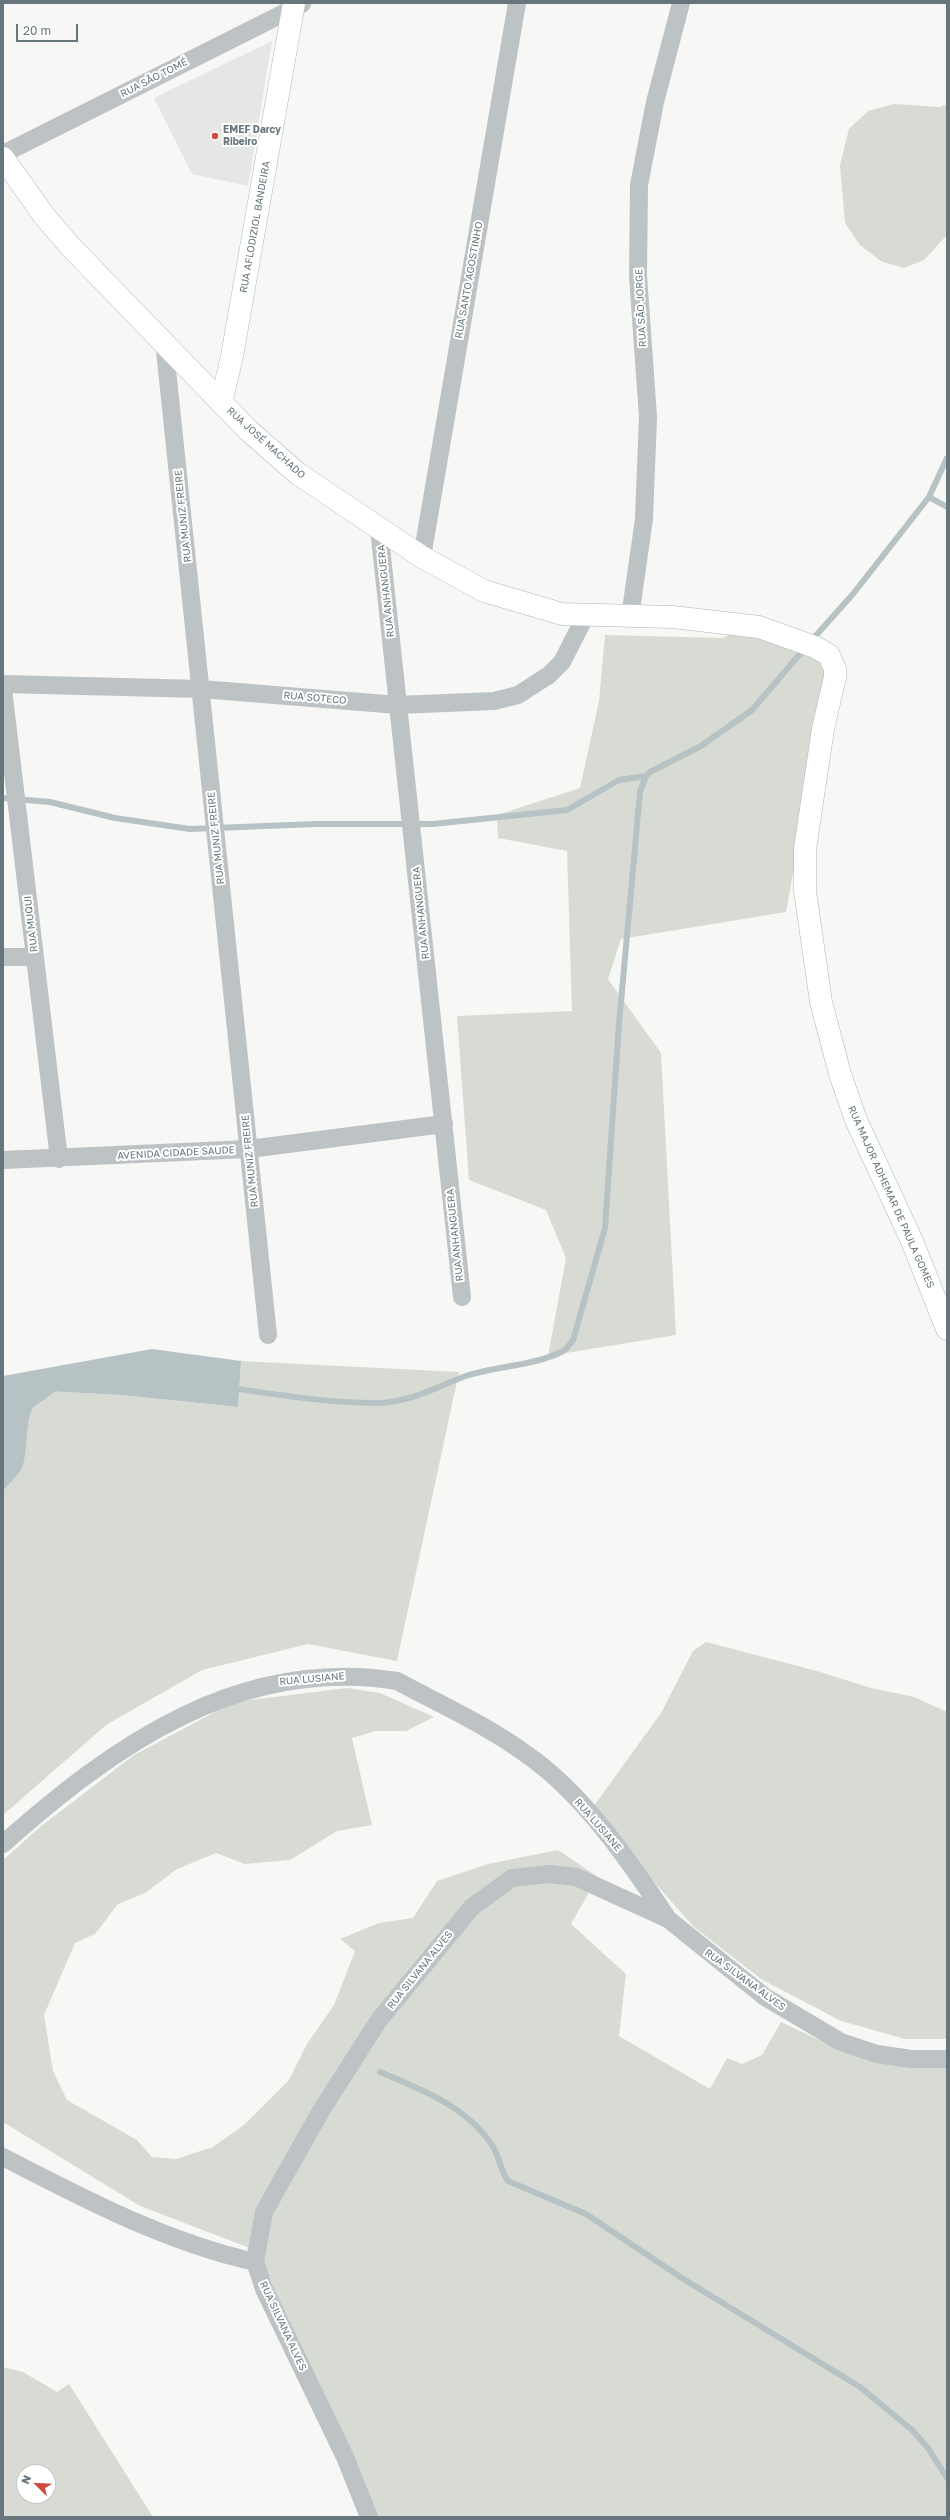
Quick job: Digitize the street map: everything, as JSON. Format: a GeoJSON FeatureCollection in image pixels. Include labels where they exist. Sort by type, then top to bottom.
{"type":"FeatureCollection","features":[{"type":"Feature","properties":{"kind":"street","name":"RUA SANTO AGOSTINHO"},"geometry":{"type":"LineString","coordinates":[[422,557],[517,3]]}},
{"type":"Feature","properties":{"kind":"street","name":"RUA SÃO JORGE"},"geometry":{"type":"LineString","coordinates":[[630,617],[644,519],[648,418],[638,276],[639,185],[655,102],[681,3]]}},
{"type":"Feature","properties":{"kind":"street","name":"RUA SÃO TOMÉ"},"geometry":{"type":"LineString","coordinates":[[3,154],[297,5]]}},
{"type":"Feature","properties":{"kind":"street","name":"RUA AFLODIZIOL BANDEIRA"},"geometry":{"type":"LineString","coordinates":[[221,403],[232,356],[297,5]]}},
{"type":"Feature","properties":{"kind":"street","name":"RUA JOSÉ MACHADO"},"geometry":{"type":"LineString","coordinates":[[3,158],[45,217],[70,246],[164,341],[221,403],[298,473],[422,557],[484,590],[562,614],[630,617]]}},
{"type":"Feature","properties":{"kind":"street","name":"RUA MUNIZ FREIRE"},"geometry":{"type":"LineString","coordinates":[[164,341],[268,1335]]}},
{"type":"Feature","properties":{"kind":"street","name":"RUA ANHANGUERA"},"geometry":{"type":"LineString","coordinates":[[380,529],[462,1297]]}},
{"type":"Feature","properties":{"kind":"street","name":"RUA SOTECO"},"geometry":{"type":"LineString","coordinates":[[3,684],[201,689],[398,705],[494,701],[518,695],[535,686],[562,662],[586,615]]}},
{"type":"Feature","properties":{"kind":"street","name":"RUA MAJOR ADHEMAR DE PAULA GOMES"},"geometry":{"type":"LineString","coordinates":[[630,617],[707,619],[760,627],[815,647],[829,655],[835,669],[835,677],[823,729],[805,849],[805,890],[821,1002],[840,1074],[856,1120],[912,1241],[947,1329]]}},
{"type":"Feature","properties":{"kind":"street","name":"RUA MUQUI"},"geometry":{"type":"LineString","coordinates":[[3,689],[59,1158]]}},
{"type":"Feature","properties":{"kind":"street"},"geometry":{"type":"LineString","coordinates":[[3,957],[35,957]]}},
{"type":"Feature","properties":{"kind":"street","name":"AVENIDA CIDADE SAUDE"},"geometry":{"type":"LineString","coordinates":[[3,1160],[249,1149],[444,1124]]}},
{"type":"Feature","properties":{"kind":"street","name":"RUA LUSIANE"},"geometry":{"type":"LineString","coordinates":[[3,1844],[87,1776],[117,1754],[176,1719],[210,1703],[280,1681],[333,1676],[379,1678],[397,1681],[502,1738],[528,1754],[551,1773],[627,1858],[668,1919]]}},
{"type":"Feature","properties":{"kind":"street","name":"RUA SILVANA ALVES"},"geometry":{"type":"LineString","coordinates":[[369,2517],[345,2457],[264,2289],[255,2262],[264,2212],[322,2110],[379,2020],[472,1907],[512,1878],[550,1874],[576,1877],[668,1919],[739,1978],[828,2036],[877,2054],[911,2059],[947,2059]]}},
{"type":"Feature","properties":{"kind":"street"},"geometry":{"type":"LineString","coordinates":[[3,2157],[90,2202],[181,2241],[255,2262]]}},
{"type":"Feature","properties":{"kind":"shaded area","name":"EMEF Darcy Ribeiro"},"geometry":{"type":"Polygon","coordinates":[[[272,41],[248,186],[192,174],[154,98],[272,41]]]}},
{"type":"Feature","properties":{"kind":"shaded area"},"geometry":{"type":"Polygon","coordinates":[[[894,104],[940,107],[947,104],[947,235],[924,260],[904,268],[882,262],[860,245],[845,223],[840,165],[849,129],[868,111],[894,104]]]}},
{"type":"Feature","properties":{"kind":"shaded area"},"geometry":{"type":"Polygon","coordinates":[[[737,630],[801,647],[830,667],[786,912],[621,939],[608,979],[661,1053],[676,1335],[548,1356],[566,1258],[546,1210],[469,1180],[457,1016],[572,1011],[567,851],[498,838],[497,815],[580,788],[599,701],[605,635],[723,638],[737,630]]]}},
{"type":"Feature","properties":{"kind":"shaded area"},"geometry":{"type":"Polygon","coordinates":[[[152,1349],[241,1361],[238,1407],[121,1395],[46,1391],[38,1398],[33,1406],[28,1426],[22,1469],[3,1491],[3,1376],[152,1349]]]}},
{"type":"Feature","properties":{"kind":"shaded area"},"geometry":{"type":"Polygon","coordinates":[[[241,1361],[459,1372],[397,1661],[308,1644],[202,1670],[106,1725],[3,1815],[3,1491],[22,1469],[28,1426],[33,1406],[38,1398],[46,1391],[121,1395],[238,1407],[241,1361]]]}},
{"type":"Feature","properties":{"kind":"shaded area"},"geometry":{"type":"Polygon","coordinates":[[[706,1642],[817,1671],[871,1688],[914,1697],[947,1712],[947,2039],[905,2039],[841,2021],[761,1979],[694,1927],[638,1864],[588,1814],[661,1713],[693,1651],[706,1642]]]}},
{"type":"Feature","properties":{"kind":"shaded area"},"geometry":{"type":"Polygon","coordinates":[[[347,1688],[380,1693],[434,1717],[406,1731],[376,1731],[352,1738],[372,1825],[337,1831],[290,1860],[245,1864],[216,1853],[177,1869],[145,1893],[118,1904],[95,1934],[75,1943],[44,2015],[53,2071],[67,2100],[137,2140],[152,2157],[176,2159],[213,2147],[244,2125],[289,2080],[307,2044],[334,2005],[355,1951],[340,1939],[379,1923],[413,1918],[437,1881],[488,1864],[558,1850],[598,1877],[571,1924],[626,1974],[619,2036],[710,2089],[727,2058],[742,2064],[762,2055],[781,2022],[843,2051],[947,2065],[947,2517],[375,2517],[257,2291],[247,2247],[140,2206],[3,2122],[3,1860],[40,1827],[134,1755],[234,1702],[347,1688]]]}},
{"type":"Feature","properties":{"kind":"shaded area"},"geometry":{"type":"Polygon","coordinates":[[[3,2367],[23,2372],[57,2392],[69,2384],[153,2517],[3,2517],[3,2367]]]}},
{"type":"Feature","properties":{"kind":"waterway"},"geometry":{"type":"LineString","coordinates":[[811,641],[853,594],[929,497],[947,458]]}},
{"type":"Feature","properties":{"kind":"waterway"},"geometry":{"type":"LineString","coordinates":[[929,497],[947,507]]}},
{"type":"Feature","properties":{"kind":"waterway"},"geometry":{"type":"LineString","coordinates":[[232,1388],[322,1400],[358,1403],[388,1402],[422,1394],[466,1376],[540,1360],[563,1351],[570,1345],[573,1340],[605,1228],[619,1024],[640,792],[646,776],[650,772],[701,746],[752,710],[805,648]]}},
{"type":"Feature","properties":{"kind":"waterway"},"geometry":{"type":"LineString","coordinates":[[3,798],[50,802],[115,818],[190,829],[316,824],[433,824],[567,810],[619,780],[646,776]]}},
{"type":"Feature","properties":{"kind":"waterway"},"geometry":{"type":"LineString","coordinates":[[30,1406],[56,1387]]}},
{"type":"Feature","properties":{"kind":"waterway"},"geometry":{"type":"LineString","coordinates":[[380,2072],[442,2101],[469,2120],[481,2131],[492,2145],[508,2181],[586,2214],[685,2280],[860,2387],[912,2430],[928,2448],[947,2478]]}},
{"type":"Feature","properties":{"kind":"place","name":"EMEF Darcy Ribeiro"},"geometry":{"type":"Point","coordinates":[215,136]}}]}
